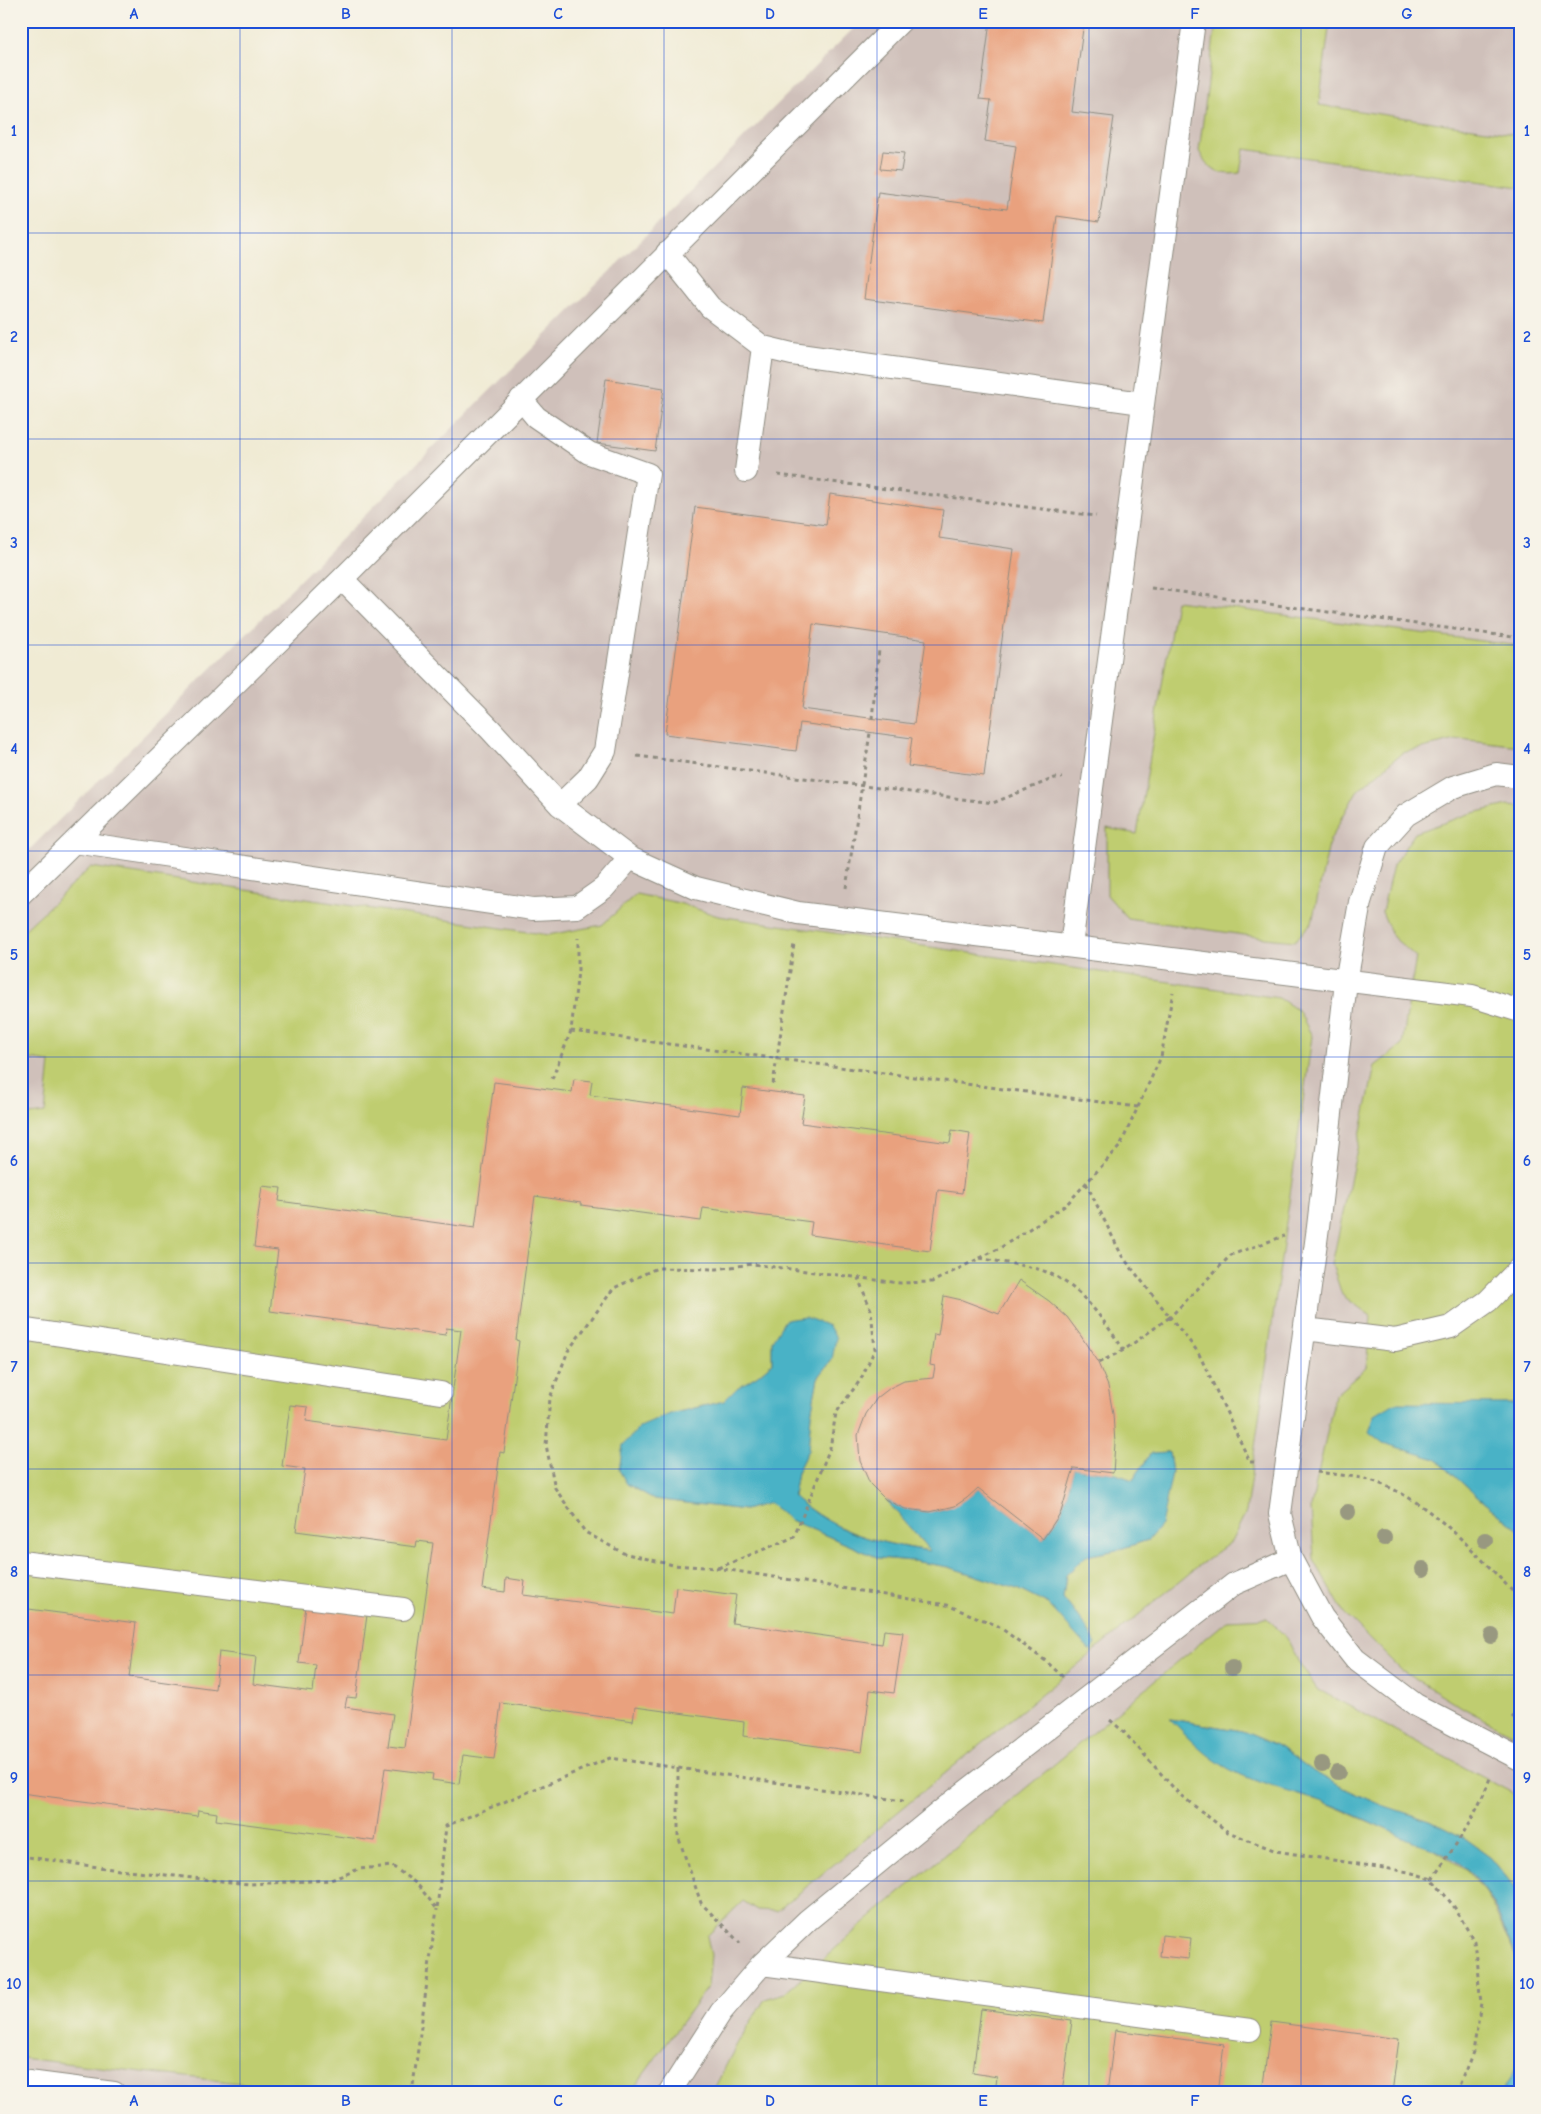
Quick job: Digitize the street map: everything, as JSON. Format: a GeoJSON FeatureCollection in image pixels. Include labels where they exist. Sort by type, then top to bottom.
{"type":"FeatureCollection","features":[{"type":"Feature","properties":{"kind":"lane"},"geometry":{"type":"LineString","coordinates":[[21,894],[342,579],[666,253],[901,21]]}},
{"type":"Feature","properties":{"kind":"lane"},"geometry":{"type":"LineString","coordinates":[[1071,946],[1194,21]]}},
{"type":"Feature","properties":{"kind":"lane"},"geometry":{"type":"LineString","coordinates":[[666,253],[710,307],[764,347],[792,354],[1142,403]]}},
{"type":"Feature","properties":{"kind":"lane"},"geometry":{"type":"LineString","coordinates":[[746,471],[764,347]]}},
{"type":"Feature","properties":{"kind":"lane"},"geometry":{"type":"LineString","coordinates":[[522,399],[536,417],[590,453],[648,474],[605,751],[588,778],[560,805]]}},
{"type":"Feature","properties":{"kind":"lane"},"geometry":{"type":"LineString","coordinates":[[342,579],[490,729],[560,805],[630,858],[696,888],[798,913],[1346,982],[1472,996],[1520,1011]]}},
{"type":"Feature","properties":{"kind":"lane"},"geometry":{"type":"LineString","coordinates":[[1520,777],[1496,774],[1453,787],[1406,815],[1377,848],[1360,902],[1346,982],[1305,1329],[1280,1514],[1291,1559],[1322,1617],[1355,1658],[1416,1705],[1520,1759]]}},
{"type":"Feature","properties":{"kind":"lane"},"geometry":{"type":"LineString","coordinates":[[74,842],[533,909],[577,907],[604,888],[630,858]]}},
{"type":"Feature","properties":{"kind":"lane"},"geometry":{"type":"LineString","coordinates":[[1305,1329],[1395,1340],[1451,1327],[1488,1301],[1520,1268]]}},
{"type":"Feature","properties":{"kind":"lane"},"geometry":{"type":"LineString","coordinates":[[21,1330],[441,1393]]}},
{"type":"Feature","properties":{"kind":"lane"},"geometry":{"type":"LineString","coordinates":[[669,2093],[721,2012],[762,1964],[808,1920],[946,1807],[1234,1584],[1291,1559]]}},
{"type":"Feature","properties":{"kind":"lane"},"geometry":{"type":"LineString","coordinates":[[21,1562],[403,1609]]}},
{"type":"Feature","properties":{"kind":"lane"},"geometry":{"type":"LineString","coordinates":[[762,1964],[1250,2030]]}},
{"type":"Feature","properties":{"kind":"lane"},"geometry":{"type":"LineString","coordinates":[[21,2081],[114,2093]]}},
{"type":"Feature","properties":{"kind":"path"},"geometry":{"type":"LineString","coordinates":[[746,471],[1127,520]]}},
{"type":"Feature","properties":{"kind":"path"},"geometry":{"type":"LineString","coordinates":[[1119,583],[1520,638]]}},
{"type":"Feature","properties":{"kind":"path"},"geometry":{"type":"LineString","coordinates":[[872,719],[879,649]]}},
{"type":"Feature","properties":{"kind":"path"},"geometry":{"type":"LineString","coordinates":[[842,918],[870,733]]}},
{"type":"Feature","properties":{"kind":"path"},"geometry":{"type":"LineString","coordinates":[[605,751],[993,803],[1055,778],[1093,779]]}},
{"type":"Feature","properties":{"kind":"path"},"geometry":{"type":"LineString","coordinates":[[552,1079],[571,1031],[578,970],[577,907]]}},
{"type":"Feature","properties":{"kind":"path"},"geometry":{"type":"LineString","coordinates":[[773,1084],[798,913]]}},
{"type":"Feature","properties":{"kind":"path"},"geometry":{"type":"LineString","coordinates":[[1180,960],[1160,1057],[1120,1146],[1066,1205],[1000,1248],[932,1282],[900,1284],[752,1264],[717,1269],[657,1268],[614,1288],[568,1351],[550,1398],[546,1445],[554,1488],[586,1532],[622,1553],[673,1565],[717,1568],[947,1604],[998,1626],[1047,1662],[1085,1700],[1124,1732],[1179,1794],[1228,1832],[1276,1851],[1409,1872],[1432,1879],[1455,1908],[1474,1941],[1481,2003],[1473,2052],[1456,2093]]}},
{"type":"Feature","properties":{"kind":"path"},"geometry":{"type":"LineString","coordinates":[[571,1031],[1138,1108]]}},
{"type":"Feature","properties":{"kind":"path"},"geometry":{"type":"LineString","coordinates":[[1086,1183],[1122,1256],[1170,1317],[1124,1350],[1098,1363]]}},
{"type":"Feature","properties":{"kind":"path"},"geometry":{"type":"LineString","coordinates":[[979,1258],[1036,1268],[1065,1281],[1099,1313],[1124,1350]]}},
{"type":"Feature","properties":{"kind":"path"},"geometry":{"type":"LineString","coordinates":[[717,1568],[794,1537],[830,1448],[836,1413],[861,1379],[875,1349],[871,1310],[858,1278]]}},
{"type":"Feature","properties":{"kind":"path"},"geometry":{"type":"LineString","coordinates":[[412,2093],[437,1909],[446,1826],[610,1758],[946,1807]]}},
{"type":"Feature","properties":{"kind":"path"},"geometry":{"type":"LineString","coordinates":[[678,1768],[678,1836],[701,1903],[762,1964]]}},
{"type":"Feature","properties":{"kind":"path"},"geometry":{"type":"LineString","coordinates":[[1432,1879],[1462,1836]]}},
{"type":"Feature","properties":{"kind":"path"},"geometry":{"type":"LineString","coordinates":[[21,1856],[119,1870],[249,1884],[331,1880],[359,1869],[392,1866],[417,1884],[437,1909]]}},
{"type":"Feature","properties":{"kind":"shaded area"},"geometry":{"type":"Polygon","coordinates":[[[861,21],[1520,21],[1520,2093],[21,2093],[21,858],[861,21]]]}},
{"type":"Feature","properties":{"kind":"green space"},"geometry":{"type":"Polygon","coordinates":[[[1216,21],[1330,21],[1319,105],[1520,135],[1520,187],[1244,149],[1240,173],[1226,174],[1215,171],[1199,151],[1216,21]]]}},
{"type":"Feature","properties":{"kind":"green space"},"geometry":{"type":"Polygon","coordinates":[[[1176,601],[1520,646],[1520,746],[1460,739],[1402,753],[1357,791],[1330,840],[1312,922],[1295,941],[1127,918],[1107,895],[1107,828],[1137,834],[1176,601]]]}},
{"type":"Feature","properties":{"kind":"green space"},"geometry":{"type":"Polygon","coordinates":[[[1508,805],[1520,806],[1520,1404],[1502,1404],[1411,1450],[1436,1459],[1482,1501],[1520,1531],[1520,1738],[1465,1709],[1400,1669],[1344,1613],[1314,1560],[1311,1507],[1335,1395],[1366,1368],[1371,1316],[1342,1295],[1332,1264],[1375,1066],[1402,1045],[1416,957],[1393,937],[1382,912],[1393,865],[1415,833],[1469,814],[1508,805]]]}},
{"type":"Feature","properties":{"kind":"green space"},"geometry":{"type":"Polygon","coordinates":[[[91,867],[548,935],[602,925],[636,894],[679,903],[718,916],[1279,998],[1299,1011],[1312,1036],[1246,1512],[1231,1542],[1197,1567],[777,1911],[757,1910],[743,1901],[707,1936],[711,1955],[708,1986],[630,2093],[326,2093],[21,2058],[21,1116],[45,1113],[50,1062],[21,1058],[21,933],[91,867]],[[772,1341],[772,1363],[758,1375],[737,1388],[724,1401],[670,1414],[627,1484],[654,1499],[745,1510],[769,1502],[790,1520],[879,1558],[949,1567],[1017,1589],[1049,1605],[1069,1626],[1096,1644],[1086,1627],[1063,1598],[1066,1575],[1086,1556],[1117,1550],[1148,1540],[1172,1473],[1169,1452],[1151,1453],[1133,1480],[1113,1473],[1074,1468],[1061,1512],[1043,1539],[978,1488],[957,1504],[935,1511],[912,1510],[887,1501],[930,1551],[874,1540],[841,1528],[809,1509],[793,1496],[797,1472],[808,1450],[811,1414],[818,1378],[832,1360],[772,1341]]]}},
{"type":"Feature","properties":{"kind":"green space"},"geometry":{"type":"Polygon","coordinates":[[[1267,1618],[1287,1638],[1298,1661],[1317,1689],[1520,1797],[1520,1894],[1491,1858],[1462,1837],[1430,1821],[1381,1805],[1343,1788],[1309,1769],[1277,1745],[1243,1731],[1171,1719],[1319,1800],[1432,1849],[1467,1870],[1485,1892],[1503,1927],[1520,1967],[1520,2053],[1516,2068],[1502,2093],[712,2093],[737,2044],[765,1999],[785,1993],[873,1915],[1228,1620],[1267,1618]]]}},
{"type":"Feature","properties":{"kind":"water"},"geometry":{"type":"Polygon","coordinates":[[[805,1317],[829,1326],[836,1338],[832,1360],[818,1378],[811,1414],[808,1450],[797,1472],[793,1496],[825,1519],[857,1534],[874,1540],[930,1551],[886,1500],[911,1509],[934,1511],[956,1504],[978,1488],[1043,1539],[1061,1512],[1074,1468],[1113,1473],[1133,1480],[1151,1453],[1169,1452],[1172,1473],[1161,1525],[1148,1540],[1117,1550],[1086,1556],[1066,1575],[1063,1598],[1086,1627],[1096,1644],[1091,1652],[1049,1605],[1017,1589],[949,1567],[879,1558],[790,1520],[769,1503],[745,1510],[654,1499],[627,1484],[619,1470],[623,1445],[640,1427],[670,1414],[724,1401],[737,1388],[758,1375],[772,1363],[772,1341],[785,1320],[805,1317]]]}},
{"type":"Feature","properties":{"kind":"water"},"geometry":{"type":"Polygon","coordinates":[[[1395,1403],[1520,1404],[1520,1531],[1482,1501],[1436,1459],[1383,1443],[1369,1432],[1375,1415],[1395,1403]]]}},
{"type":"Feature","properties":{"kind":"water"},"geometry":{"type":"Polygon","coordinates":[[[1170,1719],[1243,1731],[1277,1745],[1309,1769],[1343,1788],[1382,1805],[1430,1821],[1462,1837],[1491,1858],[1520,1894],[1520,1968],[1505,1930],[1486,1892],[1469,1871],[1455,1860],[1338,1808],[1241,1775],[1222,1765],[1206,1753],[1170,1719]]]}},
{"type":"Feature","properties":{"kind":"water"},"geometry":{"type":"Polygon","coordinates":[[[1520,2053],[1520,2093],[1502,2093],[1516,2068],[1520,2053]]]}},
{"type":"Feature","properties":{"kind":"building"},"geometry":{"type":"Polygon","coordinates":[[[990,21],[1084,21],[1072,112],[1114,117],[1099,222],[1057,216],[1043,323],[864,299],[878,192],[1007,209],[1016,146],[985,141],[991,100],[980,99],[990,21]]]}},
{"type":"Feature","properties":{"kind":"building"},"geometry":{"type":"Polygon","coordinates":[[[883,151],[904,153],[901,171],[880,169],[883,151]]]}},
{"type":"Feature","properties":{"kind":"building"},"geometry":{"type":"Polygon","coordinates":[[[606,379],[664,388],[655,451],[597,443],[606,379]]]}},
{"type":"Feature","properties":{"kind":"building"},"geometry":{"type":"Polygon","coordinates":[[[830,494],[943,510],[939,538],[1014,549],[984,776],[908,766],[912,738],[800,723],[796,751],[665,734],[695,507],[826,525],[830,494]],[[813,624],[802,709],[914,724],[926,640],[813,624]]]}},
{"type":"Feature","properties":{"kind":"building"},"geometry":{"type":"Polygon","coordinates":[[[574,1079],[592,1081],[590,1095],[740,1115],[743,1088],[805,1096],[801,1123],[950,1143],[952,1130],[970,1133],[962,1193],[938,1190],[930,1251],[810,1235],[812,1222],[703,1208],[701,1221],[581,1205],[581,1203],[535,1196],[516,1340],[519,1341],[504,1453],[500,1452],[482,1589],[505,1592],[506,1578],[525,1581],[523,1595],[673,1614],[676,1587],[736,1595],[732,1623],[882,1644],[884,1630],[903,1632],[894,1693],[870,1690],[862,1752],[743,1736],[744,1722],[635,1707],[633,1721],[501,1703],[494,1759],[463,1755],[459,1784],[432,1780],[433,1774],[385,1768],[375,1841],[216,1820],[217,1813],[198,1810],[197,1816],[21,1793],[21,1608],[136,1623],[129,1677],[215,1689],[219,1652],[256,1657],[253,1684],[313,1692],[316,1665],[299,1663],[306,1606],[367,1615],[356,1698],[347,1697],[345,1707],[393,1714],[388,1746],[405,1748],[433,1543],[417,1541],[416,1547],[296,1531],[305,1469],[282,1466],[290,1405],[308,1407],[306,1421],[446,1440],[461,1330],[446,1328],[445,1335],[270,1311],[278,1250],[254,1247],[262,1186],[281,1188],[279,1201],[475,1228],[494,1082],[572,1092],[574,1079]]]}},
{"type":"Feature","properties":{"kind":"building"},"geometry":{"type":"Polygon","coordinates":[[[1019,1280],[1049,1301],[1067,1317],[1081,1336],[1098,1363],[1108,1386],[1113,1414],[1115,1443],[1113,1473],[1074,1468],[1061,1512],[1043,1539],[978,1488],[955,1506],[930,1512],[905,1509],[886,1500],[870,1484],[860,1461],[858,1435],[866,1414],[877,1398],[890,1388],[904,1381],[933,1378],[935,1366],[930,1365],[934,1334],[938,1335],[944,1296],[962,1300],[999,1314],[1019,1280]]]}},
{"type":"Feature","properties":{"kind":"building"},"geometry":{"type":"Polygon","coordinates":[[[1162,1935],[1191,1938],[1189,1959],[1160,1956],[1162,1935]]]}},
{"type":"Feature","properties":{"kind":"building"},"geometry":{"type":"Polygon","coordinates":[[[981,2009],[1072,2021],[1062,2093],[995,2093],[997,2077],[973,2073],[981,2009]]]}},
{"type":"Feature","properties":{"kind":"building"},"geometry":{"type":"Polygon","coordinates":[[[1271,2022],[1399,2039],[1392,2093],[1262,2093],[1271,2022]]]}},
{"type":"Feature","properties":{"kind":"building"},"geometry":{"type":"Polygon","coordinates":[[[1115,2030],[1224,2045],[1218,2093],[1107,2093],[1115,2030]]]}}]}
